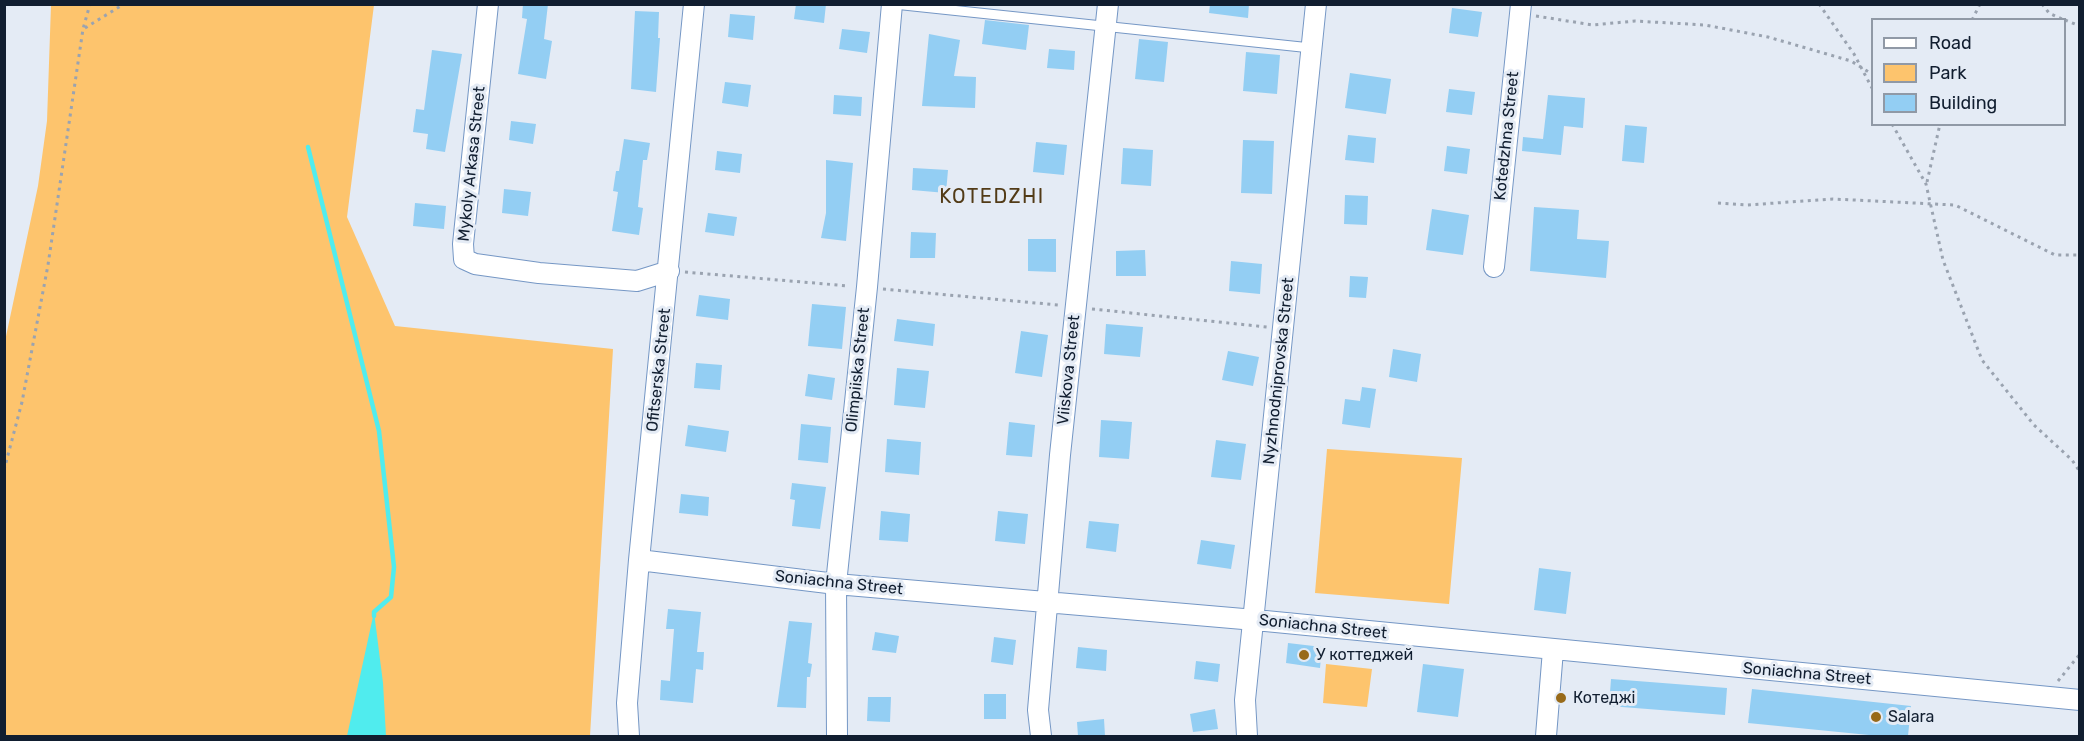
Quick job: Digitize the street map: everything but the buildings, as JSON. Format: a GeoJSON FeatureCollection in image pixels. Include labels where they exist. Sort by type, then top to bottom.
{"type":"FeatureCollection","features":[{"type":"Feature","properties":{"kind":"street","name":"Mykoly Arkasa Street"},"geometry":{"type":"LineString","coordinates":[[488,4],[463,244],[464,259],[475,264],[528,271],[637,281],[669,271]]}},
{"type":"Feature","properties":{"kind":"street","name":"Ofitserska Street"},"geometry":{"type":"LineString","coordinates":[[629,736],[627,703],[639,560],[694,4]]}},
{"type":"Feature","properties":{"kind":"street","name":"Olimpiiska Street"},"geometry":{"type":"LineString","coordinates":[[837,736],[836,584],[867,287],[893,4]]}},
{"type":"Feature","properties":{"kind":"street","name":"Viiskova Street"},"geometry":{"type":"LineString","coordinates":[[1041,736],[1038,710],[1060,455],[1108,4]]}},
{"type":"Feature","properties":{"kind":"street","name":"Nyzhnodniprovska Street"},"geometry":{"type":"LineString","coordinates":[[1247,736],[1245,700],[1255,620],[1316,4]]}},
{"type":"Feature","properties":{"kind":"street","name":"Kotedzhna Street"},"geometry":{"type":"LineString","coordinates":[[1494,267],[1520,9]]}},
{"type":"Feature","properties":{"kind":"street","name":"Soniachna Street"},"geometry":{"type":"LineString","coordinates":[[639,560],[836,584],[1255,620],[2079,700]]}},
{"type":"Feature","properties":{"kind":"street"},"geometry":{"type":"LineString","coordinates":[[1546,736],[1553,650]]}},
{"type":"Feature","properties":{"kind":"lane"},"geometry":{"type":"LineString","coordinates":[[893,4],[1311,48]]}},
{"type":"Feature","properties":{"kind":"path"},"geometry":{"type":"LineString","coordinates":[[4,470],[22,402],[48,265],[83,29],[90,4]]}},
{"type":"Feature","properties":{"kind":"path"},"geometry":{"type":"LineString","coordinates":[[83,29],[124,4]]}},
{"type":"Feature","properties":{"kind":"path"},"geometry":{"type":"LineString","coordinates":[[1819,4],[1871,86]]}},
{"type":"Feature","properties":{"kind":"path"},"geometry":{"type":"LineString","coordinates":[[1973,18],[1980,4]]}},
{"type":"Feature","properties":{"kind":"path"},"geometry":{"type":"LineString","coordinates":[[2042,4],[2049,13],[2060,18]]}},
{"type":"Feature","properties":{"kind":"path"},"geometry":{"type":"LineString","coordinates":[[1520,9],[1593,25],[1635,21],[1705,25],[1768,38],[1860,66],[1871,73]]}},
{"type":"Feature","properties":{"kind":"path"},"geometry":{"type":"LineString","coordinates":[[1893,126],[1926,184],[1943,260],[1982,360],[2034,425],[2072,460],[2079,472]]}},
{"type":"Feature","properties":{"kind":"path"},"geometry":{"type":"LineString","coordinates":[[1926,184],[1940,126]]}},
{"type":"Feature","properties":{"kind":"path"},"geometry":{"type":"LineString","coordinates":[[1718,203],[1747,205],[1833,199],[1955,205],[2055,255],[2079,255]]}},
{"type":"Feature","properties":{"kind":"path"},"geometry":{"type":"LineString","coordinates":[[669,271],[867,287],[1284,329]]}},
{"type":"Feature","properties":{"kind":"path"},"geometry":{"type":"LineString","coordinates":[[2057,683],[2079,654]]}},
{"type":"Feature","properties":{"kind":"green space"},"geometry":{"type":"Polygon","coordinates":[[[51,5],[374,5],[347,217],[395,326],[613,349],[590,736],[5,736],[5,341],[38,186],[47,121],[51,5]]]}},
{"type":"Feature","properties":{"kind":"green space"},"geometry":{"type":"Polygon","coordinates":[[[1327,449],[1462,458],[1449,604],[1315,593],[1327,449]]]}},
{"type":"Feature","properties":{"kind":"green space"},"geometry":{"type":"Polygon","coordinates":[[[1326,664],[1372,669],[1367,707],[1323,703],[1326,664]]]}},
{"type":"Feature","properties":{"kind":"water"},"geometry":{"type":"Polygon","coordinates":[[[374,612],[383,683],[386,736],[347,736],[374,612]]]}},
{"type":"Feature","properties":{"kind":"waterway"},"geometry":{"type":"LineString","coordinates":[[308,147],[379,431],[394,567],[391,597],[374,612],[374,616]]}},
{"type":"Feature","properties":{"kind":"place","name":"У коттеджей"},"geometry":{"type":"Point","coordinates":[1304,655]}},
{"type":"Feature","properties":{"kind":"place","name":"Котеджі"},"geometry":{"type":"Point","coordinates":[1561,698]}},
{"type":"Feature","properties":{"kind":"place","name":"Salara"},"geometry":{"type":"Point","coordinates":[1876,717]}},
{"type":"Feature","properties":{"kind":"district","name":"KOTEDZHI"},"geometry":{"type":"Point","coordinates":[992,197]}}]}
